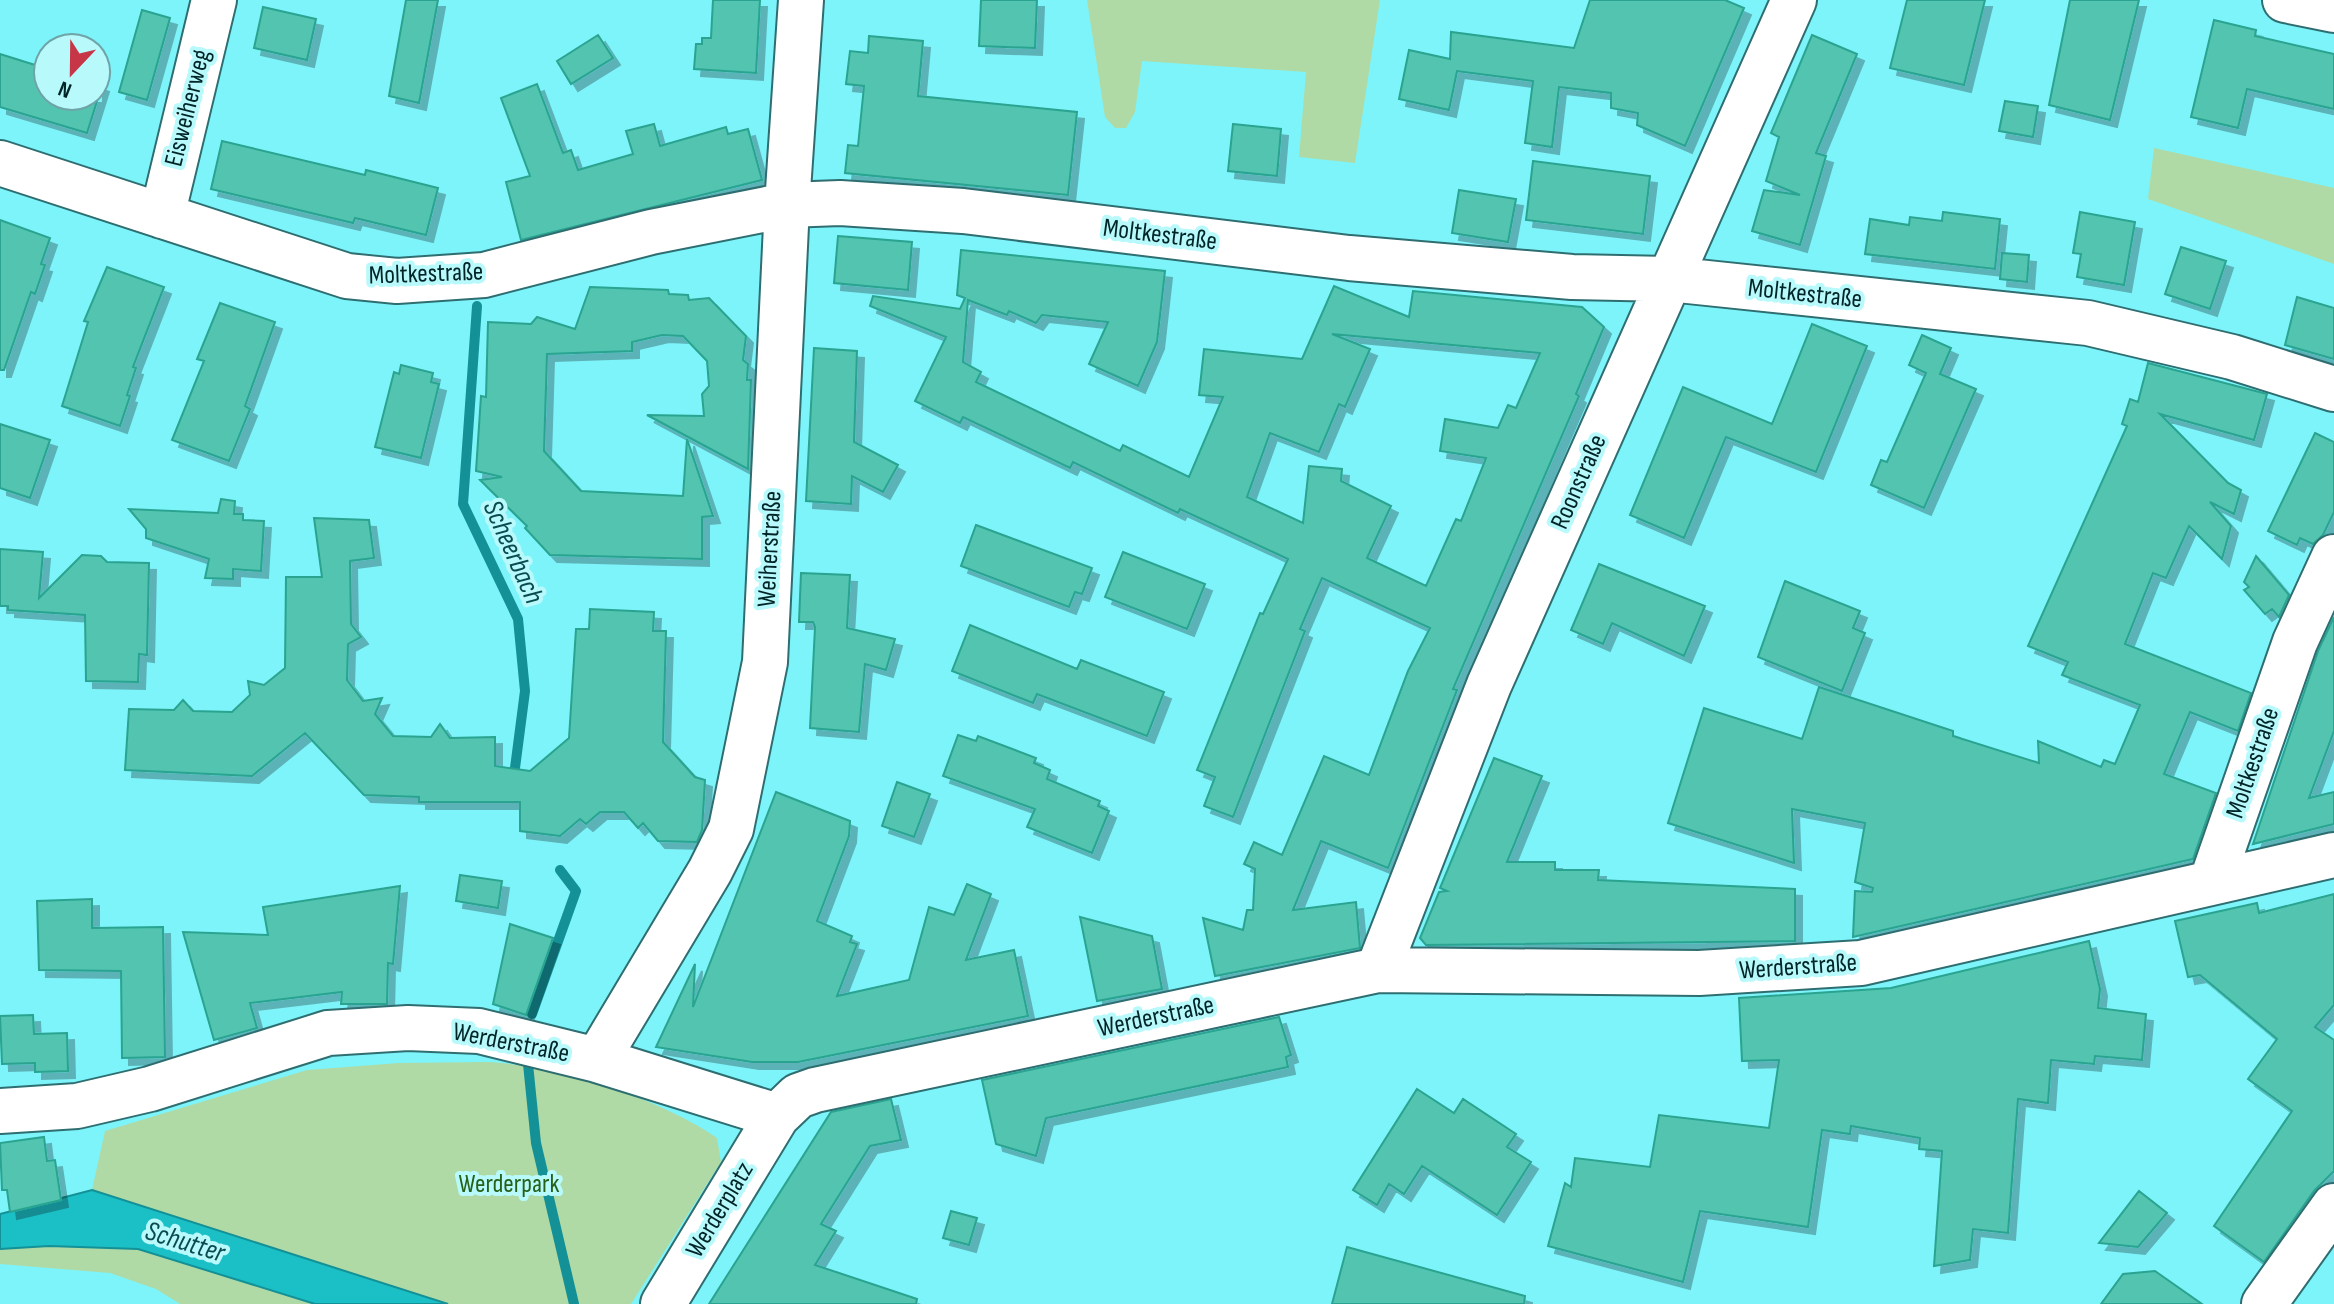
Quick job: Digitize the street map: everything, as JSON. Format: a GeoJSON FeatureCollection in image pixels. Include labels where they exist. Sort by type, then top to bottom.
{"type":"FeatureCollection","features":[{"type":"Feature","properties":{"kind":"street","name":"Eisweiherweg"},"geometry":{"type":"LineString","coordinates":[[162,216],[214,0]]}},
{"type":"Feature","properties":{"kind":"street","name":"Weiherstraße"},"geometry":{"type":"LineString","coordinates":[[597,1060],[714,864],[731,829],[765,662],[787,205],[801,0]]}},
{"type":"Feature","properties":{"kind":"street","name":"Roonstraße"},"geometry":{"type":"LineString","coordinates":[[1378,970],[1489,685],[1794,0]]}},
{"type":"Feature","properties":{"kind":"street"},"geometry":{"type":"LineString","coordinates":[[2285,0],[2334,10]]}},
{"type":"Feature","properties":{"kind":"street","name":"Moltkestraße"},"geometry":{"type":"LineString","coordinates":[[0,163],[347,276],[397,281],[484,275],[651,232],[787,205],[840,203],[963,211],[1349,258],[1572,277],[1669,279],[2088,323],[2232,357],[2334,389]]}},
{"type":"Feature","properties":{"kind":"street","name":"Moltkestraße"},"geometry":{"type":"LineString","coordinates":[[2211,883],[2295,642],[2334,557]]}},
{"type":"Feature","properties":{"kind":"street","name":"Werderstraße"},"geometry":{"type":"LineString","coordinates":[[0,1111],[77,1106],[135,1092],[328,1033],[408,1028],[479,1031],[597,1060],[777,1116],[798,1096],[815,1090],[1378,970],[1699,973],[1861,963],[2334,855]]}},
{"type":"Feature","properties":{"kind":"street","name":"Werderplatz"},"geometry":{"type":"LineString","coordinates":[[663,1304],[777,1116]]}},
{"type":"Feature","properties":{"kind":"street"},"geometry":{"type":"LineString","coordinates":[[2264,1304],[2334,1206]]}},
{"type":"Feature","properties":{"kind":"green space"},"geometry":{"type":"Polygon","coordinates":[[[1087,0],[1380,0],[1355,163],[1299,157],[1306,72],[1142,61],[1135,112],[1126,128],[1115,128],[1105,117],[1087,0]]]}},
{"type":"Feature","properties":{"kind":"green space"},"geometry":{"type":"Polygon","coordinates":[[[2154,148],[2334,188],[2334,264],[2148,199],[2154,148]]]}},
{"type":"Feature","properties":{"kind":"green space","name":"Werderpark"},"geometry":{"type":"Polygon","coordinates":[[[488,1062],[544,1070],[607,1086],[667,1110],[717,1138],[721,1162],[631,1304],[448,1304],[92,1190],[105,1131],[307,1070],[399,1063],[488,1062]]]}},
{"type":"Feature","properties":{"kind":"green space"},"geometry":{"type":"Polygon","coordinates":[[[49,1246],[138,1249],[315,1304],[180,1304],[156,1289],[110,1273],[0,1264],[0,1249],[49,1246]]]}},
{"type":"Feature","properties":{"kind":"water","name":"Schutter"},"geometry":{"type":"Polygon","coordinates":[[[92,1190],[448,1304],[315,1304],[138,1249],[49,1246],[0,1249],[0,1214],[92,1190]]]}},
{"type":"Feature","properties":{"kind":"building"},"geometry":{"type":"Polygon","coordinates":[[[406,0],[438,0],[419,103],[389,96],[406,0]]]}},
{"type":"Feature","properties":{"kind":"building"},"geometry":{"type":"Polygon","coordinates":[[[713,0],[760,0],[756,73],[694,69],[696,44],[702,44],[702,38],[711,38],[713,0]]]}},
{"type":"Feature","properties":{"kind":"building"},"geometry":{"type":"Polygon","coordinates":[[[981,0],[1037,0],[1035,48],[979,46],[981,0]]]}},
{"type":"Feature","properties":{"kind":"building"},"geometry":{"type":"Polygon","coordinates":[[[1590,0],[1725,0],[1744,8],[1685,146],[1637,125],[1638,113],[1611,108],[1611,93],[1559,87],[1552,147],[1525,143],[1533,81],[1457,71],[1449,110],[1399,99],[1409,50],[1450,59],[1451,32],[1574,48],[1590,0]]]}},
{"type":"Feature","properties":{"kind":"building"},"geometry":{"type":"Polygon","coordinates":[[[1907,0],[1985,0],[1964,85],[1890,68],[1907,0]]]}},
{"type":"Feature","properties":{"kind":"building"},"geometry":{"type":"Polygon","coordinates":[[[2070,0],[2139,0],[2110,120],[2049,105],[2070,0]]]}},
{"type":"Feature","properties":{"kind":"building"},"geometry":{"type":"Polygon","coordinates":[[[263,7],[316,19],[307,60],[254,48],[263,7]]]}},
{"type":"Feature","properties":{"kind":"building"},"geometry":{"type":"Polygon","coordinates":[[[142,10],[170,18],[147,100],[119,92],[142,10]]]}},
{"type":"Feature","properties":{"kind":"building"},"geometry":{"type":"Polygon","coordinates":[[[2214,20],[2256,30],[2255,36],[2334,54],[2334,109],[2247,89],[2238,128],[2191,117],[2214,20]]]}},
{"type":"Feature","properties":{"kind":"building"},"geometry":{"type":"Polygon","coordinates":[[[598,35],[613,58],[571,84],[557,61],[598,35]]]}},
{"type":"Feature","properties":{"kind":"building"},"geometry":{"type":"Polygon","coordinates":[[[1812,35],[1857,54],[1816,153],[1826,156],[1800,245],[1752,231],[1764,190],[1800,195],[1766,181],[1779,137],[1771,133],[1812,35]]]}},
{"type":"Feature","properties":{"kind":"building"},"geometry":{"type":"Polygon","coordinates":[[[869,36],[923,41],[918,96],[1077,112],[1068,195],[845,173],[848,145],[858,146],[864,86],[846,84],[850,51],[868,53],[869,36]]]}},
{"type":"Feature","properties":{"kind":"building"},"geometry":{"type":"Polygon","coordinates":[[[0,54],[32,64],[32,112],[94,112],[87,133],[0,107],[0,54]]]}},
{"type":"Feature","properties":{"kind":"building"},"geometry":{"type":"Polygon","coordinates":[[[537,84],[563,153],[571,150],[578,170],[633,154],[626,131],[654,124],[660,146],[726,127],[728,134],[748,129],[762,180],[521,240],[506,182],[530,176],[501,98],[537,84]]]}},
{"type":"Feature","properties":{"kind":"building"},"geometry":{"type":"Polygon","coordinates":[[[2005,101],[2038,106],[2033,137],[1999,131],[2005,101]]]}},
{"type":"Feature","properties":{"kind":"building"},"geometry":{"type":"Polygon","coordinates":[[[1233,124],[1281,129],[1277,176],[1228,171],[1233,124]]]}},
{"type":"Feature","properties":{"kind":"building"},"geometry":{"type":"Polygon","coordinates":[[[222,141],[365,175],[366,170],[438,188],[426,235],[355,218],[353,223],[211,189],[222,141]]]}},
{"type":"Feature","properties":{"kind":"building"},"geometry":{"type":"Polygon","coordinates":[[[1533,161],[1650,176],[1643,234],[1526,220],[1533,161]]]}},
{"type":"Feature","properties":{"kind":"building"},"geometry":{"type":"Polygon","coordinates":[[[1459,190],[1516,199],[1508,242],[1452,233],[1459,190]]]}},
{"type":"Feature","properties":{"kind":"building"},"geometry":{"type":"Polygon","coordinates":[[[1943,212],[2000,219],[1995,269],[1865,254],[1870,219],[1909,225],[1910,217],[1942,221],[1943,212]]]}},
{"type":"Feature","properties":{"kind":"building"},"geometry":{"type":"Polygon","coordinates":[[[2080,212],[2135,222],[2124,285],[2077,277],[2081,254],[2073,253],[2080,212]]]}},
{"type":"Feature","properties":{"kind":"building"},"geometry":{"type":"Polygon","coordinates":[[[0,220],[50,238],[35,294],[31,292],[4,370],[0,370],[0,220]]]}},
{"type":"Feature","properties":{"kind":"building"},"geometry":{"type":"Polygon","coordinates":[[[838,236],[912,242],[908,290],[834,283],[838,236]]]}},
{"type":"Feature","properties":{"kind":"building"},"geometry":{"type":"Polygon","coordinates":[[[2181,247],[2226,261],[2210,309],[2165,294],[2181,247]]]}},
{"type":"Feature","properties":{"kind":"building"},"geometry":{"type":"Polygon","coordinates":[[[961,250],[1165,271],[1157,342],[1138,386],[1089,364],[1108,322],[1042,315],[1036,323],[1009,311],[1007,315],[968,300],[963,362],[981,372],[976,382],[1120,451],[1123,445],[1189,477],[1223,397],[1199,395],[1204,349],[1302,359],[1334,286],[1409,317],[1413,291],[1582,307],[1604,327],[1576,394],[1579,396],[1453,689],[1457,690],[1388,868],[1321,841],[1293,910],[1356,902],[1360,948],[1215,976],[1203,918],[1243,930],[1247,910],[1253,910],[1255,869],[1244,864],[1254,842],[1282,855],[1324,756],[1369,775],[1408,671],[1430,628],[1322,578],[1300,629],[1305,631],[1233,817],[1204,806],[1215,777],[1197,770],[1260,613],[1263,614],[1288,559],[1180,509],[1178,513],[1073,462],[1070,468],[963,417],[960,423],[915,401],[946,337],[870,306],[873,296],[960,309],[965,298],[957,295],[961,250]],[[1332,334],[1370,349],[1345,407],[1339,404],[1319,452],[1270,433],[1247,497],[1303,523],[1309,466],[1342,469],[1341,481],[1391,506],[1367,558],[1426,586],[1456,519],[1461,521],[1486,458],[1440,451],[1445,419],[1498,428],[1508,405],[1516,408],[1540,353],[1332,334]]]}},
{"type":"Feature","properties":{"kind":"building"},"geometry":{"type":"Polygon","coordinates":[[[2002,253],[2029,255],[2027,282],[2000,279],[2002,253]]]}},
{"type":"Feature","properties":{"kind":"building"},"geometry":{"type":"Polygon","coordinates":[[[107,267],[164,287],[133,367],[136,368],[127,395],[130,396],[120,426],[62,406],[88,322],[84,321],[107,267]]]}},
{"type":"Feature","properties":{"kind":"building"},"geometry":{"type":"Polygon","coordinates":[[[590,287],[668,290],[669,294],[688,295],[689,300],[709,298],[746,336],[743,360],[748,364],[747,380],[751,380],[748,469],[647,415],[704,416],[702,394],[709,386],[707,361],[683,336],[662,335],[632,342],[632,351],[547,354],[544,451],[581,491],[683,496],[687,439],[713,516],[702,517],[702,559],[550,555],[525,528],[527,526],[480,480],[502,477],[476,471],[481,396],[486,397],[488,322],[531,324],[537,317],[575,329],[590,287]]]}},
{"type":"Feature","properties":{"kind":"building"},"geometry":{"type":"Polygon","coordinates":[[[2297,297],[2334,308],[2334,359],[2285,345],[2297,297]]]}},
{"type":"Feature","properties":{"kind":"building"},"geometry":{"type":"Polygon","coordinates":[[[220,303],[275,322],[245,406],[250,409],[229,461],[172,440],[204,361],[197,359],[220,303]]]}},
{"type":"Feature","properties":{"kind":"building"},"geometry":{"type":"Polygon","coordinates":[[[1812,324],[1867,346],[1816,472],[1726,437],[1684,538],[1630,515],[1683,387],[1772,424],[1812,324]]]}},
{"type":"Feature","properties":{"kind":"building"},"geometry":{"type":"Polygon","coordinates":[[[1922,335],[1951,348],[1940,374],[1976,389],[1924,508],[1871,485],[1881,460],[1887,462],[1926,373],[1909,365],[1922,335]]]}},
{"type":"Feature","properties":{"kind":"building"},"geometry":{"type":"Polygon","coordinates":[[[814,348],[857,351],[854,442],[898,465],[883,492],[852,476],[851,504],[806,501],[814,348]]]}},
{"type":"Feature","properties":{"kind":"building"},"geometry":{"type":"Polygon","coordinates":[[[2148,363],[2267,394],[2254,440],[2160,414],[2228,483],[2241,490],[2234,514],[2210,502],[2231,526],[2222,559],[2189,526],[2166,578],[2153,573],[2125,644],[2251,693],[2238,731],[2190,712],[2164,774],[2216,793],[2193,859],[1853,937],[1855,891],[1872,892],[1873,888],[1855,882],[1865,823],[1792,809],[1794,863],[1668,823],[1704,708],[1802,739],[1819,687],[1953,731],[1953,736],[2039,763],[2038,741],[2101,767],[2104,760],[2115,764],[2140,705],[2062,675],[2068,662],[2028,646],[2127,426],[2122,424],[2130,399],[2138,402],[2148,363]]]}},
{"type":"Feature","properties":{"kind":"building"},"geometry":{"type":"Polygon","coordinates":[[[401,365],[433,373],[431,382],[439,384],[421,458],[375,447],[394,372],[399,374],[401,365]]]}},
{"type":"Feature","properties":{"kind":"building"},"geometry":{"type":"Polygon","coordinates":[[[0,424],[50,440],[30,498],[0,488],[0,424]]]}},
{"type":"Feature","properties":{"kind":"building"},"geometry":{"type":"Polygon","coordinates":[[[2315,433],[2334,442],[2334,512],[2323,535],[2313,544],[2300,538],[2297,545],[2268,531],[2315,433]]]}},
{"type":"Feature","properties":{"kind":"building"},"geometry":{"type":"Polygon","coordinates":[[[221,499],[235,501],[234,514],[243,514],[243,520],[264,521],[261,571],[233,569],[233,579],[205,578],[209,559],[146,538],[146,529],[129,509],[218,513],[221,499]]]}},
{"type":"Feature","properties":{"kind":"building"},"geometry":{"type":"Polygon","coordinates":[[[314,518],[369,520],[374,558],[350,561],[351,624],[361,637],[348,644],[347,680],[363,701],[382,698],[375,714],[393,736],[431,737],[440,724],[450,738],[495,737],[495,766],[530,771],[569,738],[576,629],[589,629],[590,609],[654,612],[653,631],[666,631],[663,742],[695,777],[705,780],[702,830],[697,842],[658,841],[643,823],[638,828],[624,812],[600,812],[586,824],[580,819],[560,836],[520,831],[520,802],[419,802],[419,797],[364,795],[305,733],[252,776],[125,770],[129,709],[174,710],[183,700],[193,711],[232,712],[250,695],[248,681],[264,685],[285,668],[286,577],[322,577],[314,518]]]}},
{"type":"Feature","properties":{"kind":"building"},"geometry":{"type":"Polygon","coordinates":[[[976,525],[1092,568],[1082,594],[1075,592],[1069,607],[961,566],[976,525]]]}},
{"type":"Feature","properties":{"kind":"building"},"geometry":{"type":"Polygon","coordinates":[[[0,549],[43,552],[39,598],[82,555],[101,556],[107,562],[149,563],[147,655],[139,654],[138,682],[86,681],[85,615],[8,610],[8,606],[0,606],[0,549]]]}},
{"type":"Feature","properties":{"kind":"building"},"geometry":{"type":"Polygon","coordinates":[[[1123,552],[1205,584],[1187,629],[1105,597],[1123,552]]]}},
{"type":"Feature","properties":{"kind":"building"},"geometry":{"type":"Polygon","coordinates":[[[2256,556],[2289,595],[2279,617],[2272,609],[2265,614],[2244,590],[2249,587],[2244,582],[2256,556]]]}},
{"type":"Feature","properties":{"kind":"building"},"geometry":{"type":"Polygon","coordinates":[[[1599,564],[1705,606],[1684,656],[1612,623],[1603,644],[1571,630],[1599,564]]]}},
{"type":"Feature","properties":{"kind":"building"},"geometry":{"type":"Polygon","coordinates":[[[801,573],[850,575],[847,628],[895,639],[886,670],[865,664],[859,732],[810,728],[815,627],[813,622],[799,622],[801,573]]]}},
{"type":"Feature","properties":{"kind":"building"},"geometry":{"type":"Polygon","coordinates":[[[1785,581],[1860,611],[1853,628],[1865,633],[1842,691],[1758,657],[1785,581]]]}},
{"type":"Feature","properties":{"kind":"building"},"geometry":{"type":"Polygon","coordinates":[[[2334,617],[2334,731],[2309,798],[2334,792],[2334,824],[2253,844],[2318,651],[2334,617]]]}},
{"type":"Feature","properties":{"kind":"building"},"geometry":{"type":"Polygon","coordinates":[[[970,625],[1077,669],[1081,660],[1164,692],[1147,736],[1037,694],[1033,703],[952,671],[970,625]]]}},
{"type":"Feature","properties":{"kind":"building"},"geometry":{"type":"Polygon","coordinates":[[[958,735],[976,741],[978,736],[1036,758],[1034,763],[1050,770],[1047,779],[1100,801],[1098,806],[1109,811],[1092,853],[1027,827],[1035,809],[943,776],[958,735]]]}},
{"type":"Feature","properties":{"kind":"building"},"geometry":{"type":"Polygon","coordinates":[[[1494,758],[1542,776],[1507,862],[1555,862],[1555,870],[1599,870],[1598,880],[1795,889],[1795,941],[1426,945],[1420,938],[1439,892],[1447,891],[1440,888],[1494,758]]]}},
{"type":"Feature","properties":{"kind":"building"},"geometry":{"type":"Polygon","coordinates":[[[897,782],[930,794],[914,837],[882,826],[897,782]]]}},
{"type":"Feature","properties":{"kind":"building"},"geometry":{"type":"Polygon","coordinates":[[[776,792],[850,821],[849,836],[817,921],[852,936],[850,942],[857,944],[837,996],[909,980],[929,907],[954,915],[967,884],[991,894],[966,960],[1014,950],[1028,1016],[798,1062],[752,1062],[656,1047],[695,964],[693,1007],[776,792]]]}},
{"type":"Feature","properties":{"kind":"building"},"geometry":{"type":"Polygon","coordinates":[[[460,875],[502,881],[498,908],[456,901],[460,875]]]}},
{"type":"Feature","properties":{"kind":"building"},"geometry":{"type":"Polygon","coordinates":[[[400,886],[393,964],[388,963],[387,1004],[341,1004],[342,992],[250,1003],[257,1028],[214,1040],[183,932],[268,935],[263,907],[400,886]]]}},
{"type":"Feature","properties":{"kind":"building"},"geometry":{"type":"Polygon","coordinates":[[[2334,894],[2334,1005],[2315,1027],[2334,1040],[2334,1171],[2314,1191],[2264,1262],[2214,1226],[2292,1111],[2248,1079],[2277,1039],[2200,975],[2188,977],[2175,921],[2257,903],[2259,913],[2334,894]]]}},
{"type":"Feature","properties":{"kind":"building"},"geometry":{"type":"Polygon","coordinates":[[[92,899],[92,928],[163,927],[165,1057],[122,1058],[121,971],[39,970],[37,901],[92,899]]]}},
{"type":"Feature","properties":{"kind":"building"},"geometry":{"type":"Polygon","coordinates":[[[1080,917],[1152,936],[1162,989],[1097,1001],[1080,917]]]}},
{"type":"Feature","properties":{"kind":"building"},"geometry":{"type":"Polygon","coordinates":[[[510,924],[553,938],[526,1015],[493,1004],[510,924]]]}},
{"type":"Feature","properties":{"kind":"building"},"geometry":{"type":"Polygon","coordinates":[[[2089,941],[2100,989],[2098,1008],[2146,1014],[2142,1060],[2095,1056],[2094,1064],[2051,1060],[2048,1103],[2018,1099],[2008,1233],[1973,1229],[1970,1260],[1934,1266],[1942,1151],[1919,1149],[1920,1138],[1851,1126],[1850,1134],[1822,1130],[1808,1227],[1700,1211],[1683,1282],[1548,1246],[1565,1183],[1571,1187],[1575,1158],[1650,1167],[1659,1115],[1769,1128],[1779,1060],[1742,1061],[1739,998],[1891,988],[2089,941]]]}},
{"type":"Feature","properties":{"kind":"building"},"geometry":{"type":"Polygon","coordinates":[[[33,1015],[34,1034],[67,1033],[68,1071],[35,1072],[35,1063],[2,1064],[0,1016],[33,1015]]]}},
{"type":"Feature","properties":{"kind":"building"},"geometry":{"type":"Polygon","coordinates":[[[1279,1017],[1291,1055],[1286,1057],[1288,1067],[1046,1118],[1036,1156],[996,1144],[982,1080],[1279,1017]]]}},
{"type":"Feature","properties":{"kind":"building"},"geometry":{"type":"Polygon","coordinates":[[[1417,1089],[1454,1113],[1463,1099],[1516,1134],[1507,1147],[1531,1162],[1497,1215],[1422,1166],[1404,1194],[1389,1184],[1377,1205],[1353,1190],[1417,1089]]]}},
{"type":"Feature","properties":{"kind":"building"},"geometry":{"type":"Polygon","coordinates":[[[891,1099],[901,1140],[870,1146],[821,1224],[836,1231],[815,1265],[917,1299],[916,1304],[709,1304],[831,1112],[891,1099]]]}},
{"type":"Feature","properties":{"kind":"building"},"geometry":{"type":"Polygon","coordinates":[[[44,1137],[47,1161],[55,1160],[61,1200],[10,1212],[7,1190],[2,1190],[0,1143],[44,1137]]]}},
{"type":"Feature","properties":{"kind":"building"},"geometry":{"type":"Polygon","coordinates":[[[2139,1191],[2167,1213],[2138,1247],[2099,1243],[2139,1191]]]}},
{"type":"Feature","properties":{"kind":"building"},"geometry":{"type":"Polygon","coordinates":[[[951,1211],[977,1218],[969,1245],[943,1238],[951,1211]]]}},
{"type":"Feature","properties":{"kind":"building"},"geometry":{"type":"Polygon","coordinates":[[[1347,1247],[1525,1296],[1524,1304],[1332,1304],[1347,1247]]]}},
{"type":"Feature","properties":{"kind":"building"},"geometry":{"type":"Polygon","coordinates":[[[2155,1271],[2202,1304],[2101,1304],[2123,1274],[2155,1271]]]}},
{"type":"Feature","properties":{"kind":"waterway","name":"Scheerbach"},"geometry":{"type":"LineString","coordinates":[[477,306],[463,504],[518,619],[525,691],[515,768]]}},
{"type":"Feature","properties":{"kind":"waterway","name":"Scheerbach"},"geometry":{"type":"LineString","coordinates":[[532,1014],[576,891],[560,870]]}},
{"type":"Feature","properties":{"kind":"waterway","name":"Scheerbach"},"geometry":{"type":"LineString","coordinates":[[528,1064],[536,1143],[574,1304]]}}]}
